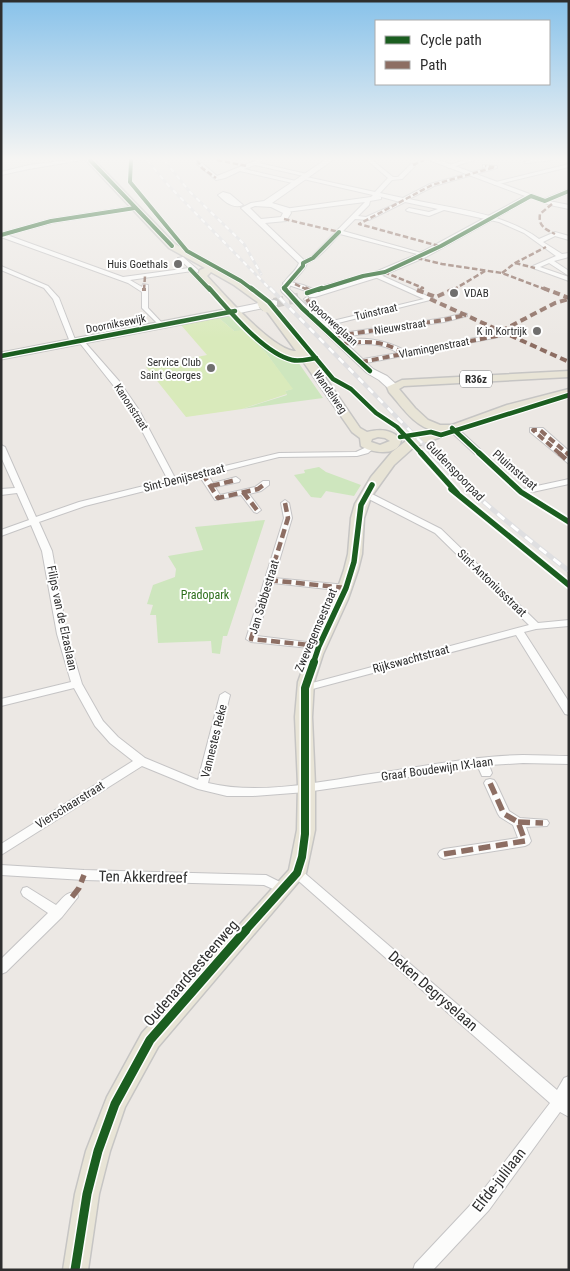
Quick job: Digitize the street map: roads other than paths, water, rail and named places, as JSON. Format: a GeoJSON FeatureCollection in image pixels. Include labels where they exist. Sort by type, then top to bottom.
{"type":"FeatureCollection","features":[{"type":"Feature","properties":{"kind":"main road","name":"Wandelweg"},"geometry":{"type":"LineString","coordinates":[[146,219],[172,246],[245,288],[268,304],[358,432],[373,442]]}},
{"type":"Feature","properties":{"kind":"main road"},"geometry":{"type":"LineString","coordinates":[[197,271],[212,269]]}},
{"type":"Feature","properties":{"kind":"main road"},"geometry":{"type":"LineString","coordinates":[[197,271],[235,311],[280,350],[290,354],[303,353]]}},
{"type":"Feature","properties":{"kind":"main road","name":"Doorniksewijk"},"geometry":{"type":"LineString","coordinates":[[1,356],[235,311]]}},
{"type":"Feature","properties":{"kind":"main road","name":"R36z"},"geometry":{"type":"LineString","coordinates":[[393,387],[402,382],[565,373]]}},
{"type":"Feature","properties":{"kind":"main road","name":"Spoorweglaan"},"geometry":{"type":"LineString","coordinates":[[393,387],[393,390],[426,424]]}},
{"type":"Feature","properties":{"kind":"main road","name":"Zwevegemsestraat"},"geometry":{"type":"LineString","coordinates":[[306,788],[305,688],[319,646],[346,588],[354,562],[361,505],[366,494],[384,467],[392,462],[401,449],[452,428],[512,407],[569,392]]}},
{"type":"Feature","properties":{"kind":"main road","name":"Zwevegemsestraat"},"geometry":{"type":"LineString","coordinates":[[426,424],[439,428],[474,421]]}},
{"type":"Feature","properties":{"kind":"main road"},"geometry":{"type":"LineString","coordinates":[[373,442],[386,434],[395,441],[412,440],[428,434],[430,430],[426,424]]}},
{"type":"Feature","properties":{"kind":"main road"},"geometry":{"type":"LineString","coordinates":[[373,442],[389,448],[395,441]]}},
{"type":"Feature","properties":{"kind":"main road","name":"Zwevegemsestraat"},"geometry":{"type":"LineString","coordinates":[[395,441],[415,442]]}},
{"type":"Feature","properties":{"kind":"main road"},"geometry":{"type":"LineString","coordinates":[[373,442],[384,467]]}},
{"type":"Feature","properties":{"kind":"main road","name":"Oudenaardsesteenweg"},"geometry":{"type":"LineString","coordinates":[[75,1270],[87,1194],[98,1151],[116,1104],[150,1040],[296,873],[302,857],[305,840],[306,788]]}},
{"type":"Feature","properties":{"kind":"street"},"geometry":{"type":"LineString","coordinates":[[1,235],[62,219]]}},
{"type":"Feature","properties":{"kind":"street"},"geometry":{"type":"LineString","coordinates":[[259,221],[279,219]]}},
{"type":"Feature","properties":{"kind":"street"},"geometry":{"type":"LineString","coordinates":[[285,286],[301,268],[303,263],[313,258],[351,219]]}},
{"type":"Feature","properties":{"kind":"street"},"geometry":{"type":"LineString","coordinates":[[307,296],[376,275],[423,255],[489,219]]}},
{"type":"Feature","properties":{"kind":"street"},"geometry":{"type":"LineString","coordinates":[[491,219],[518,228],[561,256]]}},
{"type":"Feature","properties":{"kind":"street"},"geometry":{"type":"LineString","coordinates":[[259,221],[303,263]]}},
{"type":"Feature","properties":{"kind":"street"},"geometry":{"type":"LineString","coordinates":[[339,232],[423,255]]}},
{"type":"Feature","properties":{"kind":"street"},"geometry":{"type":"LineString","coordinates":[[539,241],[555,234],[569,238]]}},
{"type":"Feature","properties":{"kind":"street"},"geometry":{"type":"LineString","coordinates":[[1,235],[122,279],[144,291]]}},
{"type":"Feature","properties":{"kind":"street"},"geometry":{"type":"LineString","coordinates":[[569,255],[561,256],[535,268],[569,279]]}},
{"type":"Feature","properties":{"kind":"street"},"geometry":{"type":"LineString","coordinates":[[181,258],[197,271]]}},
{"type":"Feature","properties":{"kind":"street"},"geometry":{"type":"LineString","coordinates":[[550,261],[569,274]]}},
{"type":"Feature","properties":{"kind":"street","name":"Kanonstraat"},"geometry":{"type":"LineString","coordinates":[[1,268],[46,287],[56,298],[77,341],[116,383],[135,410],[172,480]]}},
{"type":"Feature","properties":{"kind":"street"},"geometry":{"type":"LineString","coordinates":[[122,279],[197,271]]}},
{"type":"Feature","properties":{"kind":"street","name":"Tuinstraat"},"geometry":{"type":"LineString","coordinates":[[322,325],[433,298],[376,275]]}},
{"type":"Feature","properties":{"kind":"street"},"geometry":{"type":"LineString","coordinates":[[145,276],[145,308],[160,325]]}},
{"type":"Feature","properties":{"kind":"street"},"geometry":{"type":"LineString","coordinates":[[285,286],[301,286],[307,296],[311,312]]}},
{"type":"Feature","properties":{"kind":"street","name":"Spoorweglaan"},"geometry":{"type":"LineString","coordinates":[[285,286],[361,362],[393,387]]}},
{"type":"Feature","properties":{"kind":"street"},"geometry":{"type":"LineString","coordinates":[[235,311],[268,304]]}},
{"type":"Feature","properties":{"kind":"street","name":"Nieuwstraat"},"geometry":{"type":"LineString","coordinates":[[339,340],[465,315]]}},
{"type":"Feature","properties":{"kind":"street","name":"Vlamingenstraat"},"geometry":{"type":"LineString","coordinates":[[361,362],[507,334]]}},
{"type":"Feature","properties":{"kind":"street"},"geometry":{"type":"LineString","coordinates":[[339,340],[382,342],[406,354]]}},
{"type":"Feature","properties":{"kind":"street","name":"Pluimstraat"},"geometry":{"type":"LineString","coordinates":[[452,428],[521,492],[569,522]]}},
{"type":"Feature","properties":{"kind":"street"},"geometry":{"type":"LineString","coordinates":[[569,455],[540,430],[533,430],[569,462]]}},
{"type":"Feature","properties":{"kind":"street","name":"Sint-Denijsestraat"},"geometry":{"type":"LineString","coordinates":[[1,533],[82,504],[172,480],[284,454],[357,454],[364,452],[373,442]]}},
{"type":"Feature","properties":{"kind":"street","name":"Filips van de Elzaslaan"},"geometry":{"type":"LineString","coordinates":[[1,447],[47,551],[62,634],[77,684],[99,723],[114,740],[141,761],[202,786],[226,792],[306,788]]}},
{"type":"Feature","properties":{"kind":"street"},"geometry":{"type":"LineString","coordinates":[[202,473],[218,498],[258,489],[266,483]]}},
{"type":"Feature","properties":{"kind":"street"},"geometry":{"type":"LineString","coordinates":[[211,486],[236,480]]}},
{"type":"Feature","properties":{"kind":"street"},"geometry":{"type":"LineString","coordinates":[[521,492],[569,481]]}},
{"type":"Feature","properties":{"kind":"street"},"geometry":{"type":"LineString","coordinates":[[1,492],[21,490]]}},
{"type":"Feature","properties":{"kind":"street"},"geometry":{"type":"LineString","coordinates":[[243,492],[257,510]]}},
{"type":"Feature","properties":{"kind":"street","name":"Sint-Antoniusstraat"},"geometry":{"type":"LineString","coordinates":[[366,494],[438,531],[536,626]]}},
{"type":"Feature","properties":{"kind":"street","name":"Jan Sabbestraat"},"geometry":{"type":"LineString","coordinates":[[285,503],[288,518],[251,639],[319,646]]}},
{"type":"Feature","properties":{"kind":"street"},"geometry":{"type":"LineString","coordinates":[[269,580],[346,588]]}},
{"type":"Feature","properties":{"kind":"street","name":"Rijkswachtstraat"},"geometry":{"type":"LineString","coordinates":[[305,688],[536,626],[569,623]]}},
{"type":"Feature","properties":{"kind":"street"},"geometry":{"type":"LineString","coordinates":[[518,632],[569,711]]}},
{"type":"Feature","properties":{"kind":"street"},"geometry":{"type":"LineString","coordinates":[[1,703],[77,684]]}},
{"type":"Feature","properties":{"kind":"street","name":"Vannestes Reke"},"geometry":{"type":"LineString","coordinates":[[202,786],[225,695]]}},
{"type":"Feature","properties":{"kind":"street","name":"Graaf Boudewijn IX-laan"},"geometry":{"type":"LineString","coordinates":[[306,788],[486,773],[523,759],[569,760]]}},
{"type":"Feature","properties":{"kind":"street","name":"Vierschaarstraat"},"geometry":{"type":"LineString","coordinates":[[1,850],[141,761]]}},
{"type":"Feature","properties":{"kind":"street"},"geometry":{"type":"LineString","coordinates":[[486,773],[504,814],[518,822],[543,823]]}},
{"type":"Feature","properties":{"kind":"street"},"geometry":{"type":"LineString","coordinates":[[444,854],[525,841],[518,822]]}},
{"type":"Feature","properties":{"kind":"street","name":"Ten Akkerdreef"},"geometry":{"type":"LineString","coordinates":[[1,870],[84,875],[266,880],[282,888]]}},
{"type":"Feature","properties":{"kind":"street","name":"Deken Degryselaan"},"geometry":{"type":"LineString","coordinates":[[296,873],[564,1106]]}},
{"type":"Feature","properties":{"kind":"street"},"geometry":{"type":"LineString","coordinates":[[28,892],[57,912]]}},
{"type":"Feature","properties":{"kind":"street"},"geometry":{"type":"LineString","coordinates":[[1,968],[72,897]]}},
{"type":"Feature","properties":{"kind":"street","name":"Elfde-julilaan"},"geometry":{"type":"LineString","coordinates":[[421,1270],[482,1204],[564,1106],[569,1083]]}},
{"type":"Feature","properties":{"kind":"tunnel"},"geometry":{"type":"LineString","coordinates":[[274,303],[302,297]]}},
{"type":"Feature","properties":{"kind":"railway"},"geometry":{"type":"LineString","coordinates":[[202,219],[271,290]]}},
{"type":"Feature","properties":{"kind":"railway"},"geometry":{"type":"LineString","coordinates":[[218,219],[244,244],[261,274]]}},
{"type":"Feature","properties":{"kind":"railway"},"geometry":{"type":"LineString","coordinates":[[270,288],[433,454]]}},
{"type":"Feature","properties":{"kind":"railway"},"geometry":{"type":"LineString","coordinates":[[431,453],[498,514],[569,571]]}},
{"type":"Feature","properties":{"kind":"place","name":"Huis Goethals"},"geometry":{"type":"Point","coordinates":[178,264]}},
{"type":"Feature","properties":{"kind":"place","name":"VDAB"},"geometry":{"type":"Point","coordinates":[454,293]}},
{"type":"Feature","properties":{"kind":"place","name":"K in Kortrijk"},"geometry":{"type":"Point","coordinates":[537,331]}},
{"type":"Feature","properties":{"kind":"place","name":"Service Club Saint Georges"},"geometry":{"type":"Point","coordinates":[211,368]}},
{"type":"Feature","properties":{"kind":"park label","name":"Pradopark"},"geometry":{"type":"Point","coordinates":[205,595]}}]}
